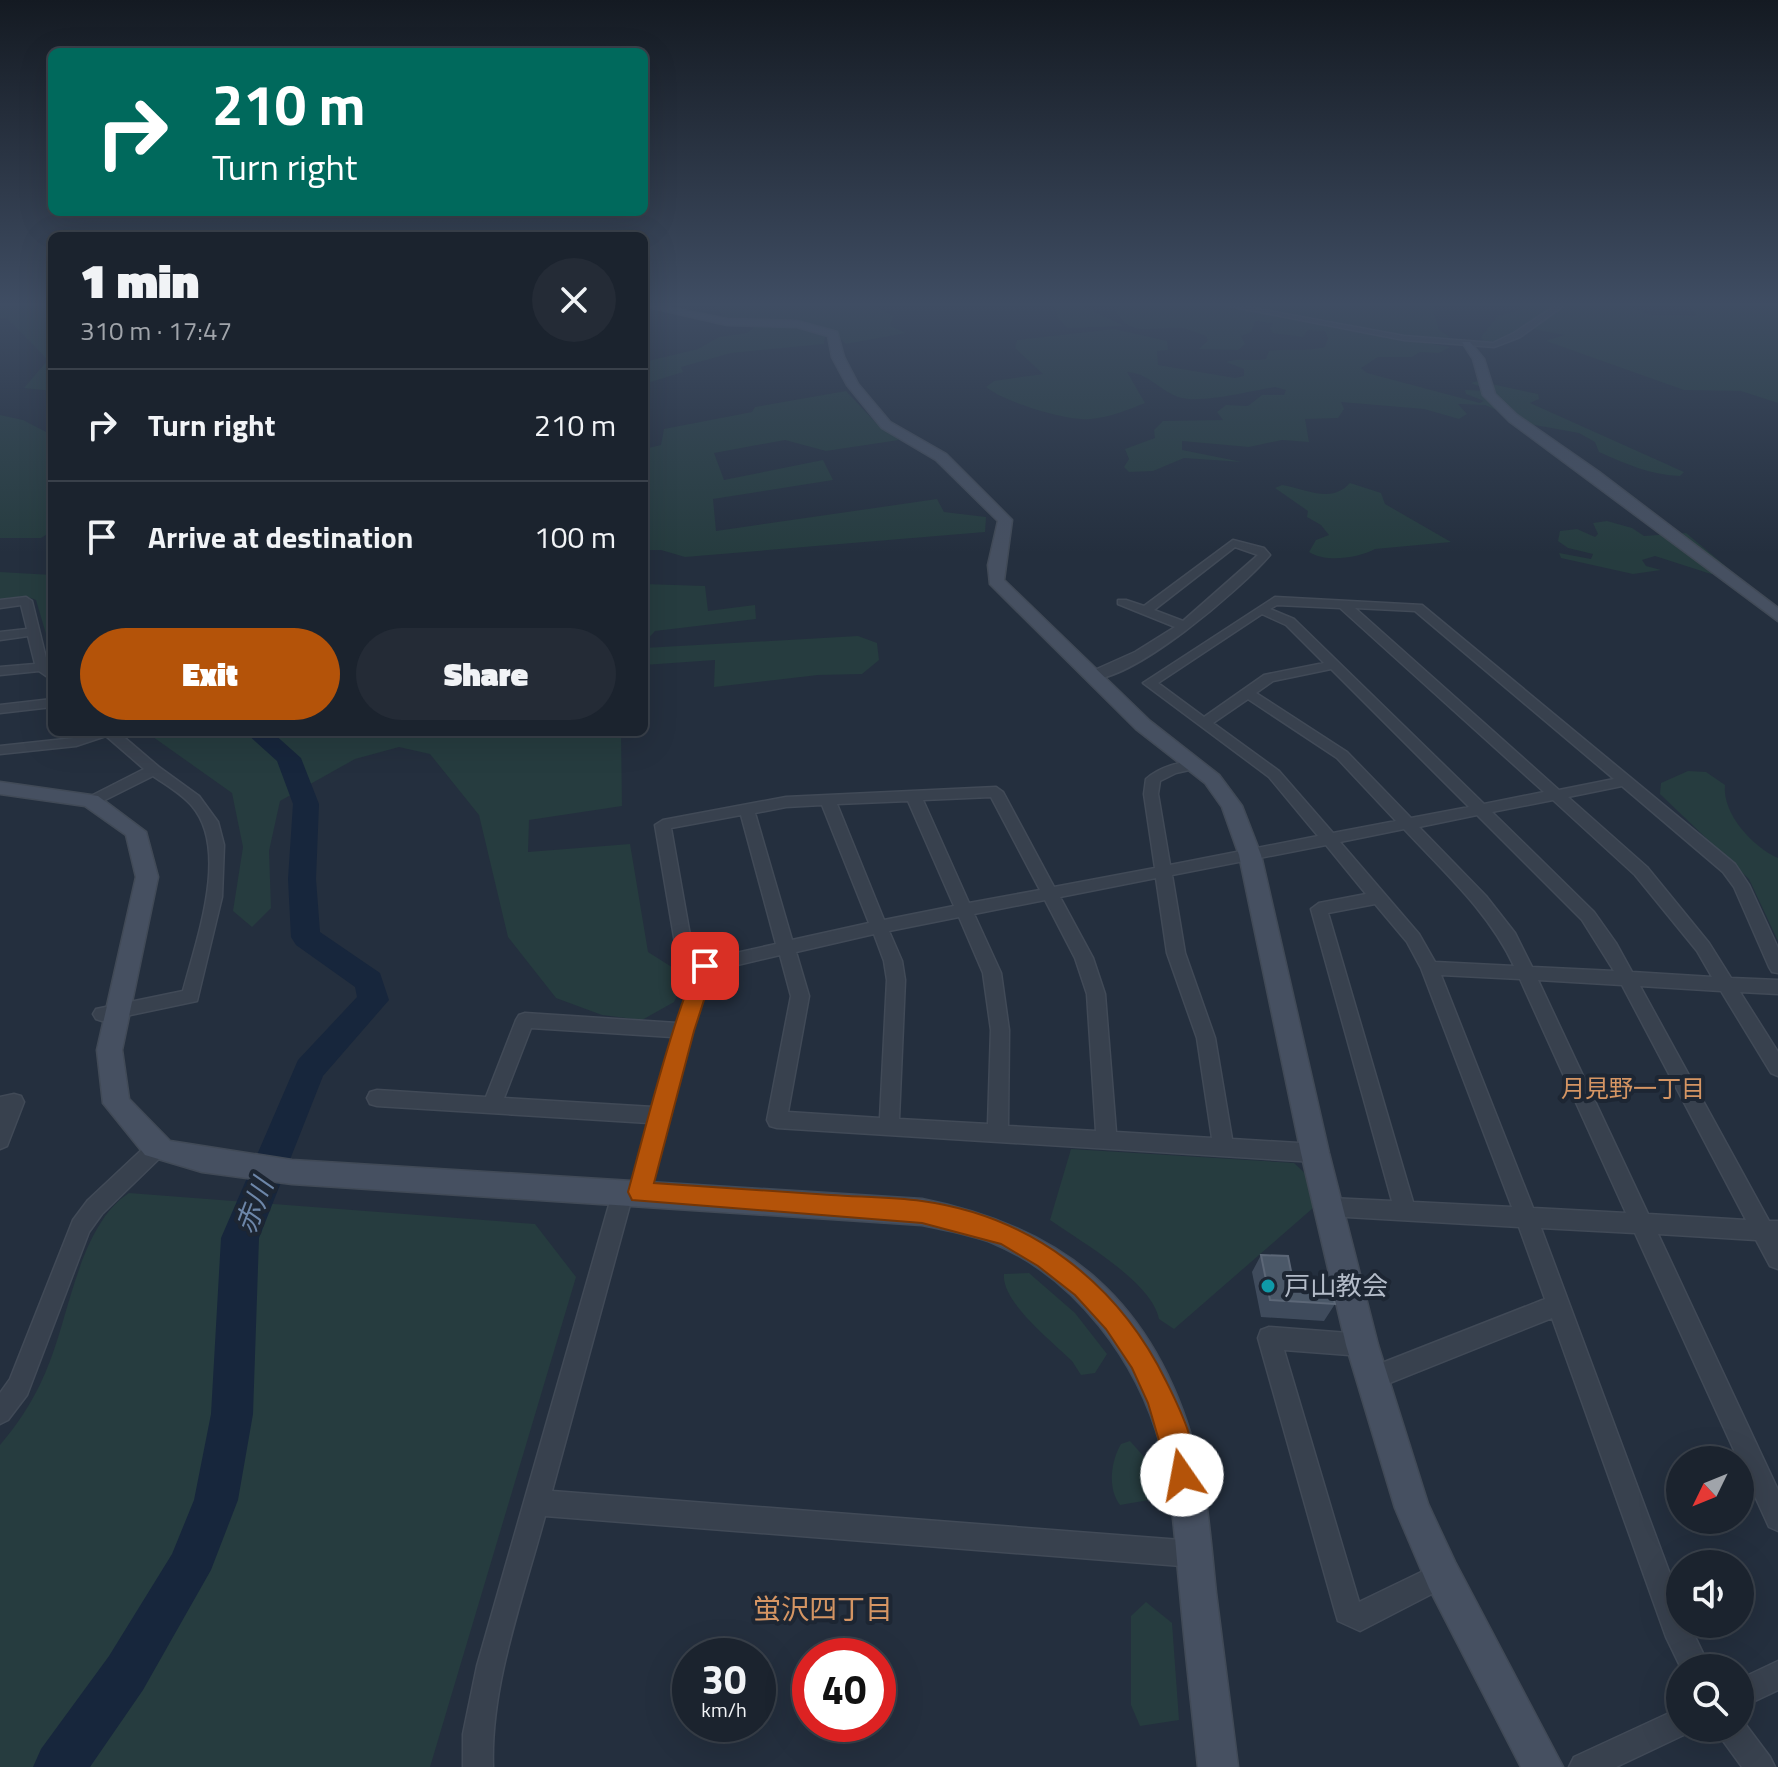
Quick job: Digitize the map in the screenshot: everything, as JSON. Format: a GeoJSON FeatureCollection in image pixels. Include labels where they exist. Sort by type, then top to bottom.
{"type":"FeatureCollection","features":[{"type":"Feature","properties":{"kind":"street"},"geometry":{"type":"LineString","coordinates":[[856,388],[886,425],[941,457],[1000,513],[1007,533],[994,570],[996,581],[1143,725],[1225,794],[1250,855],[1315,1153],[1362,1345],[1412,1508],[1442,1575],[1543,1767]]}},
{"type":"Feature","properties":{"kind":"street"},"geometry":{"type":"LineString","coordinates":[[1487,388],[1489,395],[1513,418],[1594,475],[1778,616]]}},
{"type":"Feature","properties":{"kind":"street"},"geometry":{"type":"LineString","coordinates":[[1093,676],[1131,659],[1182,625],[1264,555],[1260,550],[1233,543],[1146,611]]}},
{"type":"Feature","properties":{"kind":"street"},"geometry":{"type":"LineString","coordinates":[[1689,1654],[1676,1627],[1556,1306],[1526,1217],[1430,968],[1413,938],[1274,774],[1149,683],[1284,599],[1418,608],[1729,868],[1747,896],[1778,967]]}},
{"type":"Feature","properties":{"kind":"street"},"geometry":{"type":"LineString","coordinates":[[0,604],[26,601],[47,671],[0,671]]}},
{"type":"Feature","properties":{"kind":"street"},"geometry":{"type":"LineString","coordinates":[[1122,602],[1182,625]]}},
{"type":"Feature","properties":{"kind":"street"},"geometry":{"type":"LineString","coordinates":[[1343,604],[1556,794],[1666,899],[1703,947],[1778,1068]]}},
{"type":"Feature","properties":{"kind":"street"},"geometry":{"type":"LineString","coordinates":[[1262,610],[1290,622],[1588,916],[1770,1230],[1778,1259]]}},
{"type":"Feature","properties":{"kind":"street"},"geometry":{"type":"LineString","coordinates":[[0,636],[33,632]]}},
{"type":"Feature","properties":{"kind":"street"},"geometry":{"type":"LineString","coordinates":[[1205,722],[1278,674],[1333,665]]}},
{"type":"Feature","properties":{"kind":"street"},"geometry":{"type":"LineString","coordinates":[[1248,693],[1342,755],[1490,912],[1509,937],[1778,1518]]}},
{"type":"Feature","properties":{"kind":"street"},"geometry":{"type":"LineString","coordinates":[[0,709],[48,703]]}},
{"type":"Feature","properties":{"kind":"street"},"geometry":{"type":"LineString","coordinates":[[0,750],[76,742],[95,736]]}},
{"type":"Feature","properties":{"kind":"street"},"geometry":{"type":"LineString","coordinates":[[102,1014],[191,996],[219,864],[216,832],[200,805],[112,736]]}},
{"type":"Feature","properties":{"kind":"street"},"geometry":{"type":"LineString","coordinates":[[1193,765],[1171,770],[1153,779],[1150,787],[1176,953],[1206,1038],[1223,1148]]}},
{"type":"Feature","properties":{"kind":"street"},"geometry":{"type":"LineString","coordinates":[[92,801],[154,770]]}},
{"type":"Feature","properties":{"kind":"street"},"geometry":{"type":"LineString","coordinates":[[705,966],[878,927],[1627,781]]}},
{"type":"Feature","properties":{"kind":"street"},"geometry":{"type":"LineString","coordinates":[[0,788],[51,791],[92,801],[116,815],[133,832],[140,851],[140,878],[102,1014],[95,1046],[96,1071],[105,1102],[126,1126],[157,1148],[244,1167],[292,1172],[922,1212],[967,1221],[1009,1236],[1046,1258],[1083,1287],[1115,1320],[1141,1358],[1178,1448],[1194,1554],[1218,1767]]}},
{"type":"Feature","properties":{"kind":"street"},"geometry":{"type":"LineString","coordinates":[[705,966],[683,943],[663,825],[746,808],[827,799],[996,792],[1084,958],[1096,994],[1107,1141]]}},
{"type":"Feature","properties":{"kind":"street"},"geometry":{"type":"LineString","coordinates":[[913,795],[967,910],[992,973],[998,1003],[998,1133]]}},
{"type":"Feature","properties":{"kind":"street"},"geometry":{"type":"LineString","coordinates":[[827,799],[893,961],[898,1003],[889,1126]]}},
{"type":"Feature","properties":{"kind":"street"},"geometry":{"type":"LineString","coordinates":[[746,808],[800,996],[777,1120],[1315,1153]]}},
{"type":"Feature","properties":{"kind":"street"},"geometry":{"type":"LineString","coordinates":[[1379,897],[1319,909],[1405,1211]]}},
{"type":"Feature","properties":{"kind":"street"},"geometry":{"type":"LineString","coordinates":[[478,1767],[477,1734],[491,1666],[632,1192],[661,1116],[683,1031],[705,966]]}},
{"type":"Feature","properties":{"kind":"street"},"geometry":{"type":"LineString","coordinates":[[1430,968],[1529,976],[1778,987]]}},
{"type":"Feature","properties":{"kind":"street"},"geometry":{"type":"LineString","coordinates":[[492,1105],[525,1020],[683,1031]]}},
{"type":"Feature","properties":{"kind":"street"},"geometry":{"type":"LineString","coordinates":[[377,1098],[661,1116]]}},
{"type":"Feature","properties":{"kind":"street"},"geometry":{"type":"LineString","coordinates":[[0,1105],[14,1102],[0,1140]]}},
{"type":"Feature","properties":{"kind":"street"},"geometry":{"type":"LineString","coordinates":[[0,1412],[19,1387],[80,1227],[95,1207],[157,1148]]}},
{"type":"Feature","properties":{"kind":"street"},"geometry":{"type":"LineString","coordinates":[[1330,1207],[1770,1230]]}},
{"type":"Feature","properties":{"kind":"street"},"geometry":{"type":"LineString","coordinates":[[1372,1378],[1556,1306]]}},
{"type":"Feature","properties":{"kind":"street"},"geometry":{"type":"LineString","coordinates":[[1362,1345],[1269,1338],[1348,1611],[1360,1617],[1442,1575]]}},
{"type":"Feature","properties":{"kind":"street"},"geometry":{"type":"LineString","coordinates":[[539,1503],[1194,1554]]}},
{"type":"Feature","properties":{"kind":"street"},"geometry":{"type":"LineString","coordinates":[[1754,1687],[1778,1675]]}},
{"type":"Feature","properties":{"kind":"street"},"geometry":{"type":"LineString","coordinates":[[1584,1767],[1666,1729]]}},
{"type":"Feature","properties":{"kind":"street"},"geometry":{"type":"LineString","coordinates":[[1741,1742],[1760,1767]]}},
{"type":"Feature","properties":{"kind":"green space"},"geometry":{"type":"Polygon","coordinates":[[[988,388],[1137,388],[1145,403],[1119,413],[1081,419],[1021,405],[988,388]]]}},
{"type":"Feature","properties":{"kind":"green space"},"geometry":{"type":"Polygon","coordinates":[[[1164,388],[1267,388],[1215,398],[1192,399],[1164,388]]]}},
{"type":"Feature","properties":{"kind":"green space"},"geometry":{"type":"Polygon","coordinates":[[[1280,388],[1425,388],[1480,403],[1484,401],[1466,394],[1465,390],[1512,388],[1538,394],[1539,399],[1530,403],[1684,472],[1680,476],[1639,468],[1599,452],[1595,442],[1579,433],[1529,424],[1485,405],[1458,404],[1467,414],[1459,419],[1424,409],[1341,402],[1344,409],[1338,418],[1305,419],[1309,442],[1282,440],[1249,447],[1182,441],[1182,450],[1242,462],[1184,458],[1153,471],[1129,472],[1124,467],[1129,459],[1125,449],[1155,438],[1154,430],[1163,421],[1223,420],[1217,412],[1226,405],[1248,406],[1262,395],[1284,395],[1286,390],[1280,388]]]}},
{"type":"Feature","properties":{"kind":"green space"},"geometry":{"type":"Polygon","coordinates":[[[1680,388],[1778,388],[1778,403],[1741,391],[1680,388]]]}},
{"type":"Feature","properties":{"kind":"green space"},"geometry":{"type":"Polygon","coordinates":[[[846,391],[875,422],[899,440],[826,451],[785,440],[714,453],[724,480],[823,460],[833,480],[713,499],[716,531],[937,499],[944,512],[986,517],[985,532],[685,557],[661,550],[648,550],[648,448],[661,445],[664,429],[752,412],[755,407],[846,391]]]}},
{"type":"Feature","properties":{"kind":"green space"},"geometry":{"type":"Polygon","coordinates":[[[0,415],[23,420],[48,433],[48,534],[41,538],[0,538],[0,415]]]}},
{"type":"Feature","properties":{"kind":"green space"},"geometry":{"type":"Polygon","coordinates":[[[1350,483],[1381,493],[1385,504],[1451,542],[1375,549],[1342,558],[1309,552],[1316,540],[1329,535],[1321,525],[1307,517],[1308,511],[1275,488],[1282,485],[1327,494],[1335,493],[1350,483]]]}},
{"type":"Feature","properties":{"kind":"green space"},"geometry":{"type":"Polygon","coordinates":[[[1607,521],[1632,528],[1644,536],[1686,533],[1735,574],[1711,574],[1655,556],[1642,560],[1646,566],[1661,570],[1633,574],[1561,558],[1559,553],[1591,559],[1593,554],[1568,548],[1558,541],[1560,531],[1577,529],[1595,537],[1598,534],[1593,523],[1607,521]]]}},
{"type":"Feature","properties":{"kind":"green space"},"geometry":{"type":"Polygon","coordinates":[[[0,572],[48,575],[48,641],[36,600],[25,596],[0,599],[0,572]]]}},
{"type":"Feature","properties":{"kind":"green space"},"geometry":{"type":"Polygon","coordinates":[[[648,584],[705,586],[708,611],[755,605],[756,619],[655,631],[648,639],[648,584]]]}},
{"type":"Feature","properties":{"kind":"green space"},"geometry":{"type":"Polygon","coordinates":[[[858,636],[877,643],[879,660],[862,674],[818,675],[714,687],[715,660],[648,665],[648,648],[858,636]]]}},
{"type":"Feature","properties":{"kind":"green space"},"geometry":{"type":"Polygon","coordinates":[[[152,736],[621,736],[622,806],[529,820],[528,852],[630,844],[648,952],[686,976],[674,1002],[642,1020],[602,1015],[556,998],[508,937],[479,815],[430,754],[399,747],[355,759],[280,801],[269,851],[271,908],[252,927],[233,911],[243,847],[232,793],[152,736]]]}},
{"type":"Feature","properties":{"kind":"green space"},"geometry":{"type":"Polygon","coordinates":[[[1688,771],[1706,772],[1725,785],[1728,807],[1741,828],[1749,838],[1778,858],[1778,941],[1749,879],[1660,794],[1661,783],[1688,771]]]}},
{"type":"Feature","properties":{"kind":"green space"},"geometry":{"type":"Polygon","coordinates":[[[1071,1149],[1294,1163],[1309,1177],[1313,1208],[1174,1329],[1159,1319],[1154,1305],[1129,1277],[1050,1220],[1071,1149]]]}},
{"type":"Feature","properties":{"kind":"green space"},"geometry":{"type":"Polygon","coordinates":[[[129,1193],[535,1224],[576,1277],[430,1767],[0,1767],[0,1445],[29,1405],[45,1373],[88,1246],[99,1225],[129,1193]]]}},
{"type":"Feature","properties":{"kind":"green space"},"geometry":{"type":"Polygon","coordinates":[[[1029,1273],[1075,1313],[1107,1354],[1095,1373],[1081,1375],[1072,1361],[1030,1321],[1011,1297],[1004,1274],[1029,1273]]]}},
{"type":"Feature","properties":{"kind":"green space"},"geometry":{"type":"Polygon","coordinates":[[[1130,1441],[1152,1466],[1155,1499],[1120,1505],[1113,1491],[1113,1466],[1121,1444],[1130,1441]]]}},
{"type":"Feature","properties":{"kind":"green space"},"geometry":{"type":"Polygon","coordinates":[[[1146,1602],[1172,1623],[1179,1720],[1140,1726],[1131,1705],[1131,1616],[1146,1602]]]}},
{"type":"Feature","properties":{"kind":"building"},"geometry":{"type":"Polygon","coordinates":[[[1261,1255],[1288,1256],[1293,1281],[1330,1283],[1335,1304],[1270,1300],[1261,1255]]]}},
{"type":"Feature","properties":{"kind":"waterway","name":"赤川"},"geometry":{"type":"LineString","coordinates":[[59,1767],[126,1673],[188,1570],[216,1500],[232,1414],[240,1238],[310,1069],[373,1000],[369,981],[306,937],[302,879],[306,804],[294,779],[289,758],[262,736]]}},
{"type":"Feature","properties":{"kind":"place","name":"戸山教会"},"geometry":{"type":"Point","coordinates":[1268,1286]}},
{"type":"Feature","properties":{"kind":"district","name":"月見野一丁目"},"geometry":{"type":"Point","coordinates":[1633,1089]}},
{"type":"Feature","properties":{"kind":"district","name":"蛍沢四丁目"},"geometry":{"type":"Point","coordinates":[823,1609]}},
{"type":"Feature","properties":{"kind":"route"},"geometry":{"type":"LineString","coordinates":[[705,966],[683,1031],[640,1192],[922,1212],[967,1221],[1009,1236],[1046,1258],[1083,1287],[1115,1320],[1141,1358],[1160,1399],[1178,1448],[1182,1475]]}}]}
